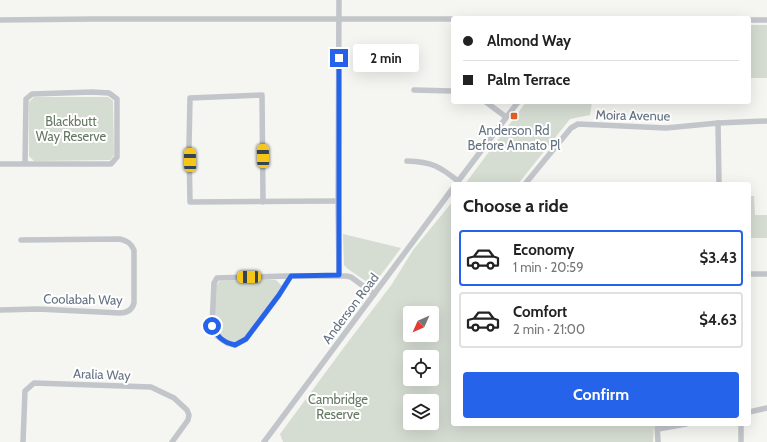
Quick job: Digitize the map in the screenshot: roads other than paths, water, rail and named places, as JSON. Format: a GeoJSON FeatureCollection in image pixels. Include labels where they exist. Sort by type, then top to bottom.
{"type":"FeatureCollection","features":[{"type":"Feature","properties":{"kind":"street"},"geometry":{"type":"LineString","coordinates":[[339,0],[339,275]]}},
{"type":"Feature","properties":{"kind":"street"},"geometry":{"type":"LineString","coordinates":[[0,20],[93,18],[451,19]]}},
{"type":"Feature","properties":{"kind":"street"},"geometry":{"type":"LineString","coordinates":[[751,20],[767,20]]}},
{"type":"Feature","properties":{"kind":"street"},"geometry":{"type":"LineString","coordinates":[[414,90],[451,91]]}},
{"type":"Feature","properties":{"kind":"street"},"geometry":{"type":"LineString","coordinates":[[0,164],[25,164],[111,164],[117,157],[117,99],[109,93],[92,92],[32,94],[26,99],[25,164]]}},
{"type":"Feature","properties":{"kind":"street"},"geometry":{"type":"LineString","coordinates":[[263,202],[262,95],[190,98],[190,202],[263,202],[338,201]]}},
{"type":"Feature","properties":{"kind":"street"},"geometry":{"type":"LineString","coordinates":[[489,104],[506,117]]}},
{"type":"Feature","properties":{"kind":"street"},"geometry":{"type":"LineString","coordinates":[[407,161],[426,162],[435,165],[457,182],[516,104]]}},
{"type":"Feature","properties":{"kind":"street","name":"Moira Avenue"},"geometry":{"type":"LineString","coordinates":[[527,182],[570,128],[578,124],[666,128],[718,123],[767,122]]}},
{"type":"Feature","properties":{"kind":"street"},"geometry":{"type":"LineString","coordinates":[[718,123],[719,182]]}},
{"type":"Feature","properties":{"kind":"street","name":"Anderson Road"},"geometry":{"type":"LineString","coordinates":[[264,442],[451,191]]}},
{"type":"Feature","properties":{"kind":"street","name":"Coolabah Way"},"geometry":{"type":"LineString","coordinates":[[0,310],[120,313],[128,311],[134,303],[134,250],[129,242],[120,239],[21,240]]}},
{"type":"Feature","properties":{"kind":"street"},"geometry":{"type":"LineString","coordinates":[[751,274],[767,274]]}},
{"type":"Feature","properties":{"kind":"street"},"geometry":{"type":"LineString","coordinates":[[291,276],[279,295],[246,339],[235,345],[227,343],[217,336],[212,326],[214,283],[217,278],[291,276],[339,275],[351,277],[374,294]]}},
{"type":"Feature","properties":{"kind":"street","name":"Aralia Way"},"geometry":{"type":"LineString","coordinates":[[23,442],[25,390],[34,383],[151,387],[174,398],[187,410],[188,420],[172,442]]}},
{"type":"Feature","properties":{"kind":"street"},"geometry":{"type":"LineString","coordinates":[[751,412],[767,408]]}},
{"type":"Feature","properties":{"kind":"street"},"geometry":{"type":"LineString","coordinates":[[741,426],[741,442]]}},
{"type":"Feature","properties":{"kind":"street"},"geometry":{"type":"LineString","coordinates":[[658,427],[658,442]]}},
{"type":"Feature","properties":{"kind":"place","name":"Anderson Rd Before Annato Pl"},"geometry":{"type":"Point","coordinates":[514,116]}},
{"type":"Feature","properties":{"kind":"park label","name":"Blackbutt Way Reserve"},"geometry":{"type":"Point","coordinates":[71,128]}},
{"type":"Feature","properties":{"kind":"park label","name":"Cambridge Reserve"},"geometry":{"type":"Point","coordinates":[338,406]}}]}
